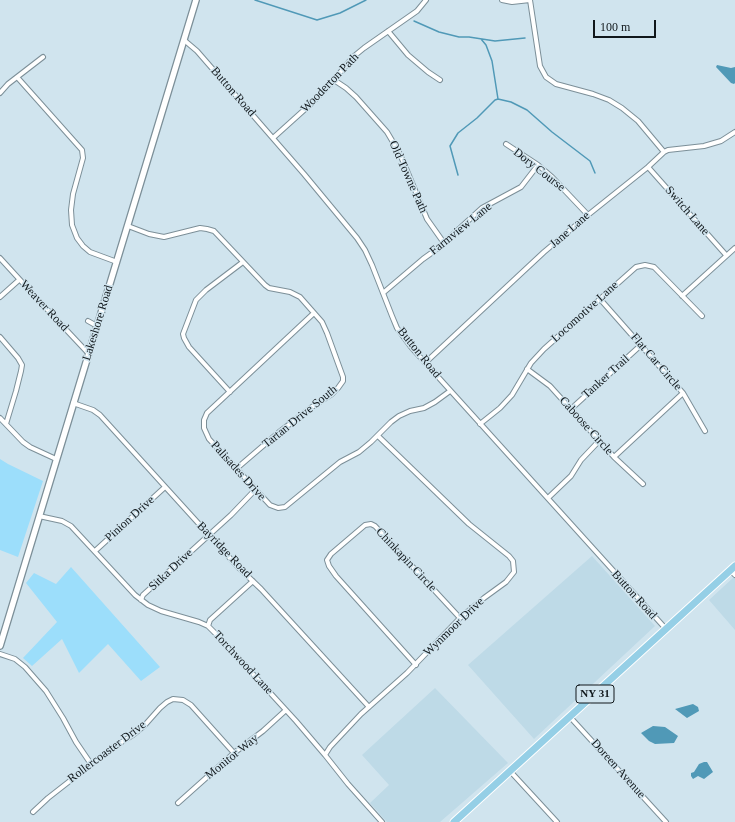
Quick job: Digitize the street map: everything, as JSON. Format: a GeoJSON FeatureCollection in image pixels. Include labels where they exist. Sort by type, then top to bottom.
{"type":"FeatureCollection","features":[{"type":"Feature","properties":{"kind":"main road","name":"NY 31"},"geometry":{"type":"LineString","coordinates":[[454,822],[666,629],[733,571]]}},
{"type":"Feature","properties":{"kind":"street","name":"Lakeshore Road"},"geometry":{"type":"LineString","coordinates":[[0,646],[196,0]]}},
{"type":"Feature","properties":{"kind":"street","name":"Wooderton Path"},"geometry":{"type":"LineString","coordinates":[[273,138],[313,102],[353,58],[417,11],[426,0]]}},
{"type":"Feature","properties":{"kind":"street"},"geometry":{"type":"LineString","coordinates":[[502,0],[512,2],[530,0],[540,66],[546,77],[556,84],[594,94],[609,100],[622,108],[638,121],[664,152],[668,150],[704,146],[721,141],[735,132]]}},
{"type":"Feature","properties":{"kind":"street"},"geometry":{"type":"LineString","coordinates":[[388,31],[408,55],[440,80]]}},
{"type":"Feature","properties":{"kind":"street","name":"Button Road"},"geometry":{"type":"LineString","coordinates":[[184,40],[197,51],[357,238],[368,255],[397,328],[411,347],[666,629]]}},
{"type":"Feature","properties":{"kind":"street"},"geometry":{"type":"LineString","coordinates":[[0,94],[17,77],[43,57]]}},
{"type":"Feature","properties":{"kind":"street"},"geometry":{"type":"LineString","coordinates":[[17,77],[82,150],[83,158],[73,194],[71,210],[72,225],[77,238],[90,252],[117,262]]}},
{"type":"Feature","properties":{"kind":"street","name":"Old Towne Path"},"geometry":{"type":"LineString","coordinates":[[334,80],[356,97],[387,132],[400,154],[427,219],[444,243]]}},
{"type":"Feature","properties":{"kind":"street","name":"Dory Course"},"geometry":{"type":"LineString","coordinates":[[506,144],[538,165],[561,185],[588,215]]}},
{"type":"Feature","properties":{"kind":"street","name":"Jane Lane"},"geometry":{"type":"LineString","coordinates":[[425,363],[544,252],[648,167],[664,152]]}},
{"type":"Feature","properties":{"kind":"street","name":"Farmview Lane"},"geometry":{"type":"LineString","coordinates":[[383,293],[444,243],[482,208],[521,187],[538,165]]}},
{"type":"Feature","properties":{"kind":"street","name":"Switch Lane"},"geometry":{"type":"LineString","coordinates":[[648,167],[726,256]]}},
{"type":"Feature","properties":{"kind":"street"},"geometry":{"type":"LineString","coordinates":[[128,226],[149,234],[164,237],[195,229],[207,229],[218,234],[265,285],[269,288],[295,294],[314,313]]}},
{"type":"Feature","properties":{"kind":"street"},"geometry":{"type":"LineString","coordinates":[[682,296],[735,248]]}},
{"type":"Feature","properties":{"kind":"street","name":"Weaver Road"},"geometry":{"type":"LineString","coordinates":[[0,258],[88,353]]}},
{"type":"Feature","properties":{"kind":"street"},"geometry":{"type":"LineString","coordinates":[[230,392],[189,347],[183,334],[196,300],[206,290],[243,262]]}},
{"type":"Feature","properties":{"kind":"street","name":"Locomotive Lane"},"geometry":{"type":"LineString","coordinates":[[480,424],[500,408],[512,395],[527,368],[544,349],[636,267],[645,264],[654,267],[702,316]]}},
{"type":"Feature","properties":{"kind":"street"},"geometry":{"type":"LineString","coordinates":[[0,297],[19,280]]}},
{"type":"Feature","properties":{"kind":"street","name":"Flat Car Circle"},"geometry":{"type":"LineString","coordinates":[[600,299],[684,393],[705,431]]}},
{"type":"Feature","properties":{"kind":"street","name":"Palisades Drive"},"geometry":{"type":"LineString","coordinates":[[314,313],[207,413],[204,420],[204,428],[209,439],[270,505],[278,508],[285,507],[340,462],[359,452],[399,416],[410,411],[424,408],[450,391]]}},
{"type":"Feature","properties":{"kind":"street","name":"Tartan Drive South"},"geometry":{"type":"LineString","coordinates":[[236,469],[278,433],[332,394],[343,380],[342,373],[327,333],[322,322],[314,313]]}},
{"type":"Feature","properties":{"kind":"street"},"geometry":{"type":"LineString","coordinates":[[88,321],[97,326]]}},
{"type":"Feature","properties":{"kind":"street"},"geometry":{"type":"LineString","coordinates":[[0,337],[22,365],[6,424]]}},
{"type":"Feature","properties":{"kind":"street","name":"Tanker Trail"},"geometry":{"type":"LineString","coordinates":[[571,408],[641,345]]}},
{"type":"Feature","properties":{"kind":"street","name":"Caboose Circle"},"geometry":{"type":"LineString","coordinates":[[527,368],[550,386],[614,457],[643,484]]}},
{"type":"Feature","properties":{"kind":"street"},"geometry":{"type":"LineString","coordinates":[[614,457],[684,393]]}},
{"type":"Feature","properties":{"kind":"street","name":"Bayridge Road"},"geometry":{"type":"LineString","coordinates":[[73,403],[92,410],[100,415],[238,567],[253,581],[369,707]]}},
{"type":"Feature","properties":{"kind":"street"},"geometry":{"type":"LineString","coordinates":[[0,418],[23,442],[30,447],[56,459]]}},
{"type":"Feature","properties":{"kind":"street","name":"Wynmoor Drive"},"geometry":{"type":"LineString","coordinates":[[325,755],[330,747],[369,707],[416,665],[460,618],[506,582],[514,572],[512,561],[505,552],[469,524],[378,436]]}},
{"type":"Feature","properties":{"kind":"street"},"geometry":{"type":"LineString","coordinates":[[548,498],[571,476],[581,460],[600,441]]}},
{"type":"Feature","properties":{"kind":"street","name":"Pinion Drive"},"geometry":{"type":"LineString","coordinates":[[96,551],[165,487]]}},
{"type":"Feature","properties":{"kind":"street","name":"Sitka Drive"},"geometry":{"type":"LineString","coordinates":[[141,600],[143,595],[231,515],[255,490]]}},
{"type":"Feature","properties":{"kind":"street","name":"Torchwood Lane"},"geometry":{"type":"LineString","coordinates":[[39,516],[62,521],[71,526],[141,600],[154,608],[194,620],[208,626],[286,710],[382,822]]}},
{"type":"Feature","properties":{"kind":"street","name":"Chinkapin Circle"},"geometry":{"type":"LineString","coordinates":[[416,665],[336,576],[327,560],[331,554],[365,525],[371,524],[376,526],[460,618]]}},
{"type":"Feature","properties":{"kind":"street"},"geometry":{"type":"LineString","coordinates":[[208,626],[210,620],[253,581]]}},
{"type":"Feature","properties":{"kind":"street"},"geometry":{"type":"LineString","coordinates":[[0,654],[15,659],[25,667],[46,691],[76,742],[91,764]]}},
{"type":"Feature","properties":{"kind":"street","name":"Rollercoaster Drive"},"geometry":{"type":"LineString","coordinates":[[33,812],[48,798],[91,764],[144,726],[167,702],[176,699],[184,700],[191,705],[234,753]]}},
{"type":"Feature","properties":{"kind":"street","name":"Monitor Way"},"geometry":{"type":"LineString","coordinates":[[178,803],[234,753],[263,731],[286,710]]}},
{"type":"Feature","properties":{"kind":"street","name":"Doreen Avenue"},"geometry":{"type":"LineString","coordinates":[[570,716],[666,822]]}},
{"type":"Feature","properties":{"kind":"street"},"geometry":{"type":"LineString","coordinates":[[510,771],[557,822]]}},
{"type":"Feature","properties":{"kind":"shaded area"},"geometry":{"type":"Polygon","coordinates":[[[717,65],[731,68],[735,67],[734,84],[731,83],[716,67],[717,65]]]}},
{"type":"Feature","properties":{"kind":"shaded area"},"geometry":{"type":"Polygon","coordinates":[[[0,459],[43,481],[18,557],[0,550],[0,459]]]}},
{"type":"Feature","properties":{"kind":"shaded area"},"geometry":{"type":"Polygon","coordinates":[[[592,556],[655,626],[534,739],[468,665],[592,556]]]}},
{"type":"Feature","properties":{"kind":"shaded area"},"geometry":{"type":"Polygon","coordinates":[[[71,567],[160,667],[141,681],[108,644],[79,673],[62,639],[32,666],[23,658],[57,622],[26,583],[34,573],[56,584],[71,567]]]}},
{"type":"Feature","properties":{"kind":"shaded area"},"geometry":{"type":"Polygon","coordinates":[[[735,576],[735,630],[709,600],[735,576]]]}},
{"type":"Feature","properties":{"kind":"shaded area"},"geometry":{"type":"Polygon","coordinates":[[[435,688],[508,763],[440,822],[387,822],[370,803],[389,785],[362,755],[435,688]]]}},
{"type":"Feature","properties":{"kind":"shaded area"},"geometry":{"type":"Polygon","coordinates":[[[693,704],[698,707],[699,711],[687,718],[675,709],[693,704]]]}},
{"type":"Feature","properties":{"kind":"shaded area"},"geometry":{"type":"Polygon","coordinates":[[[653,726],[665,727],[678,736],[674,743],[655,744],[649,741],[641,733],[653,726]]]}},
{"type":"Feature","properties":{"kind":"shaded area"},"geometry":{"type":"Polygon","coordinates":[[[707,762],[713,772],[704,779],[698,776],[693,779],[691,773],[694,772],[699,764],[707,762]]]}},
{"type":"Feature","properties":{"kind":"waterway"},"geometry":{"type":"LineString","coordinates":[[255,0],[317,20],[340,13],[366,0]]}},
{"type":"Feature","properties":{"kind":"waterway"},"geometry":{"type":"LineString","coordinates":[[414,21],[439,32],[459,37],[495,41],[525,38]]}},
{"type":"Feature","properties":{"kind":"waterway"},"geometry":{"type":"LineString","coordinates":[[481,39],[486,45],[492,61],[498,99]]}},
{"type":"Feature","properties":{"kind":"waterway"},"geometry":{"type":"LineString","coordinates":[[458,175],[450,146],[458,133],[498,99],[511,102],[527,110],[552,132],[590,161],[595,173]]}}]}
